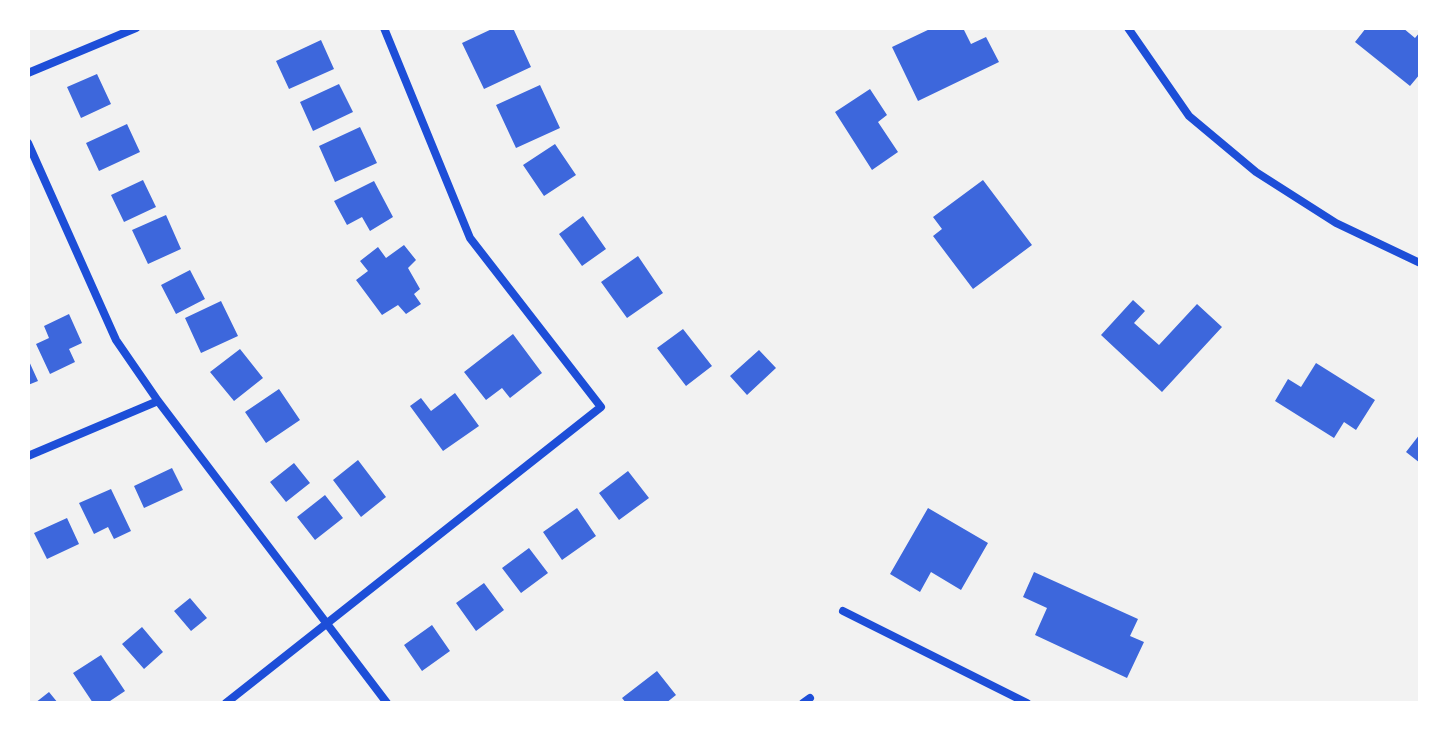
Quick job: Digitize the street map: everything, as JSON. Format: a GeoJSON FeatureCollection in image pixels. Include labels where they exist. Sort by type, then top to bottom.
{"type":"FeatureCollection","features":[{"type":"Feature","properties":{"kind":"street"},"geometry":{"type":"LineString","coordinates":[[28,73],[136,28]]}},
{"type":"Feature","properties":{"kind":"street"},"geometry":{"type":"LineString","coordinates":[[226,703],[601,407],[470,238],[384,28]]}},
{"type":"Feature","properties":{"kind":"street"},"geometry":{"type":"LineString","coordinates":[[1128,28],[1189,116],[1256,172],[1336,223],[1420,263]]}},
{"type":"Feature","properties":{"kind":"street"},"geometry":{"type":"LineString","coordinates":[[28,143],[116,340],[158,401],[387,703]]}},
{"type":"Feature","properties":{"kind":"street"},"geometry":{"type":"LineString","coordinates":[[28,456],[158,401]]}},
{"type":"Feature","properties":{"kind":"street"},"geometry":{"type":"LineString","coordinates":[[843,611],[1027,703]]}},
{"type":"Feature","properties":{"kind":"building"},"geometry":{"type":"Polygon","coordinates":[[[494,28],[513,28],[531,67],[484,89],[462,43],[494,28]]]}},
{"type":"Feature","properties":{"kind":"building"},"geometry":{"type":"Polygon","coordinates":[[[932,28],[963,28],[971,44],[986,37],[999,62],[918,101],[892,47],[932,28]]]}},
{"type":"Feature","properties":{"kind":"building"},"geometry":{"type":"Polygon","coordinates":[[[1366,28],[1403,28],[1415,38],[1420,32],[1420,74],[1410,86],[1355,42],[1366,28]]]}},
{"type":"Feature","properties":{"kind":"building"},"geometry":{"type":"Polygon","coordinates":[[[321,40],[334,69],[289,89],[276,61],[321,40]]]}},
{"type":"Feature","properties":{"kind":"building"},"geometry":{"type":"Polygon","coordinates":[[[97,74],[111,104],[81,118],[67,87],[97,74]]]}},
{"type":"Feature","properties":{"kind":"building"},"geometry":{"type":"Polygon","coordinates":[[[339,84],[353,112],[313,131],[300,102],[339,84]]]}},
{"type":"Feature","properties":{"kind":"building"},"geometry":{"type":"Polygon","coordinates":[[[540,85],[560,128],[516,148],[496,105],[540,85]]]}},
{"type":"Feature","properties":{"kind":"building"},"geometry":{"type":"Polygon","coordinates":[[[870,89],[887,115],[878,122],[898,152],[872,170],[835,112],[870,89]]]}},
{"type":"Feature","properties":{"kind":"building"},"geometry":{"type":"Polygon","coordinates":[[[127,124],[140,152],[99,171],[86,143],[127,124]]]}},
{"type":"Feature","properties":{"kind":"building"},"geometry":{"type":"Polygon","coordinates":[[[360,127],[377,163],[335,182],[319,146],[360,127]]]}},
{"type":"Feature","properties":{"kind":"building"},"geometry":{"type":"Polygon","coordinates":[[[555,144],[576,175],[544,196],[523,165],[555,144]]]}},
{"type":"Feature","properties":{"kind":"building"},"geometry":{"type":"Polygon","coordinates":[[[143,180],[156,207],[124,222],[111,195],[143,180]]]}},
{"type":"Feature","properties":{"kind":"building"},"geometry":{"type":"Polygon","coordinates":[[[983,180],[1032,245],[973,289],[933,236],[942,229],[933,217],[983,180]]]}},
{"type":"Feature","properties":{"kind":"building"},"geometry":{"type":"Polygon","coordinates":[[[374,181],[393,217],[370,231],[362,217],[347,225],[334,201],[374,181]]]}},
{"type":"Feature","properties":{"kind":"building"},"geometry":{"type":"Polygon","coordinates":[[[166,215],[181,249],[148,264],[132,230],[166,215]]]}},
{"type":"Feature","properties":{"kind":"building"},"geometry":{"type":"Polygon","coordinates":[[[583,216],[606,249],[582,266],[559,234],[583,216]]]}},
{"type":"Feature","properties":{"kind":"building"},"geometry":{"type":"Polygon","coordinates":[[[404,245],[416,260],[408,268],[420,289],[414,294],[421,304],[406,314],[398,305],[382,315],[356,280],[368,271],[360,261],[378,247],[386,258],[404,245]]]}},
{"type":"Feature","properties":{"kind":"building"},"geometry":{"type":"Polygon","coordinates":[[[638,256],[663,293],[627,318],[601,282],[638,256]]]}},
{"type":"Feature","properties":{"kind":"building"},"geometry":{"type":"Polygon","coordinates":[[[190,270],[205,299],[176,314],[161,285],[190,270]]]}},
{"type":"Feature","properties":{"kind":"building"},"geometry":{"type":"Polygon","coordinates":[[[1133,300],[1145,311],[1134,323],[1159,345],[1197,304],[1222,327],[1162,392],[1101,335],[1133,300]]]}},
{"type":"Feature","properties":{"kind":"building"},"geometry":{"type":"Polygon","coordinates":[[[221,301],[238,336],[201,353],[185,318],[221,301]]]}},
{"type":"Feature","properties":{"kind":"building"},"geometry":{"type":"Polygon","coordinates":[[[69,314],[82,343],[69,349],[75,362],[50,374],[36,344],[49,338],[44,326],[69,314]]]}},
{"type":"Feature","properties":{"kind":"building"},"geometry":{"type":"Polygon","coordinates":[[[683,329],[712,366],[686,386],[657,348],[683,329]]]}},
{"type":"Feature","properties":{"kind":"building"},"geometry":{"type":"Polygon","coordinates":[[[513,334],[542,373],[510,398],[502,388],[486,400],[464,372],[513,334]]]}},
{"type":"Feature","properties":{"kind":"building"},"geometry":{"type":"Polygon","coordinates":[[[240,349],[263,378],[234,401],[210,372],[240,349]]]}},
{"type":"Feature","properties":{"kind":"building"},"geometry":{"type":"Polygon","coordinates":[[[759,350],[776,368],[747,395],[730,376],[759,350]]]}},
{"type":"Feature","properties":{"kind":"building"},"geometry":{"type":"Polygon","coordinates":[[[28,359],[38,381],[28,385],[28,359]]]}},
{"type":"Feature","properties":{"kind":"building"},"geometry":{"type":"Polygon","coordinates":[[[1316,363],[1375,400],[1356,430],[1344,422],[1334,438],[1275,401],[1288,379],[1301,387],[1316,363]]]}},
{"type":"Feature","properties":{"kind":"building"},"geometry":{"type":"Polygon","coordinates":[[[279,389],[300,420],[266,443],[245,412],[279,389]]]}},
{"type":"Feature","properties":{"kind":"building"},"geometry":{"type":"Polygon","coordinates":[[[455,393],[479,426],[443,451],[410,406],[421,398],[431,411],[455,393]]]}},
{"type":"Feature","properties":{"kind":"building"},"geometry":{"type":"Polygon","coordinates":[[[1420,434],[1420,463],[1406,452],[1420,434]]]}},
{"type":"Feature","properties":{"kind":"building"},"geometry":{"type":"Polygon","coordinates":[[[358,460],[386,497],[361,517],[333,480],[358,460]]]}},
{"type":"Feature","properties":{"kind":"building"},"geometry":{"type":"Polygon","coordinates":[[[294,463],[310,483],[286,502],[270,482],[294,463]]]}},
{"type":"Feature","properties":{"kind":"building"},"geometry":{"type":"Polygon","coordinates":[[[172,468],[183,490],[144,508],[134,486],[172,468]]]}},
{"type":"Feature","properties":{"kind":"building"},"geometry":{"type":"Polygon","coordinates":[[[628,471],[649,498],[619,520],[599,493],[628,471]]]}},
{"type":"Feature","properties":{"kind":"building"},"geometry":{"type":"Polygon","coordinates":[[[111,489],[131,531],[114,539],[108,527],[94,534],[79,503],[111,489]]]}},
{"type":"Feature","properties":{"kind":"building"},"geometry":{"type":"Polygon","coordinates":[[[325,495],[343,518],[315,540],[297,517],[325,495]]]}},
{"type":"Feature","properties":{"kind":"building"},"geometry":{"type":"Polygon","coordinates":[[[577,508],[596,536],[562,560],[543,532],[577,508]]]}},
{"type":"Feature","properties":{"kind":"building"},"geometry":{"type":"Polygon","coordinates":[[[928,508],[988,543],[961,590],[931,572],[920,592],[890,574],[928,508]]]}},
{"type":"Feature","properties":{"kind":"building"},"geometry":{"type":"Polygon","coordinates":[[[67,518],[79,544],[47,559],[34,533],[67,518]]]}},
{"type":"Feature","properties":{"kind":"building"},"geometry":{"type":"Polygon","coordinates":[[[529,548],[548,573],[521,593],[502,568],[529,548]]]}},
{"type":"Feature","properties":{"kind":"building"},"geometry":{"type":"Polygon","coordinates":[[[1034,572],[1138,619],[1130,636],[1144,642],[1127,678],[1035,635],[1047,608],[1023,597],[1034,572]]]}},
{"type":"Feature","properties":{"kind":"building"},"geometry":{"type":"Polygon","coordinates":[[[484,583],[504,610],[476,631],[456,603],[484,583]]]}},
{"type":"Feature","properties":{"kind":"building"},"geometry":{"type":"Polygon","coordinates":[[[190,598],[207,618],[191,631],[174,611],[190,598]]]}},
{"type":"Feature","properties":{"kind":"building"},"geometry":{"type":"Polygon","coordinates":[[[432,625],[450,651],[422,671],[404,645],[432,625]]]}},
{"type":"Feature","properties":{"kind":"building"},"geometry":{"type":"Polygon","coordinates":[[[142,627],[163,652],[144,669],[122,644],[142,627]]]}},
{"type":"Feature","properties":{"kind":"building"},"geometry":{"type":"Polygon","coordinates":[[[101,655],[125,691],[107,703],[93,703],[73,673],[101,655]]]}},
{"type":"Feature","properties":{"kind":"building"},"geometry":{"type":"Polygon","coordinates":[[[657,671],[676,695],[666,703],[626,703],[622,698],[657,671]]]}},
{"type":"Feature","properties":{"kind":"building"},"geometry":{"type":"Polygon","coordinates":[[[49,692],[58,703],[35,703],[49,692]]]}}]}
